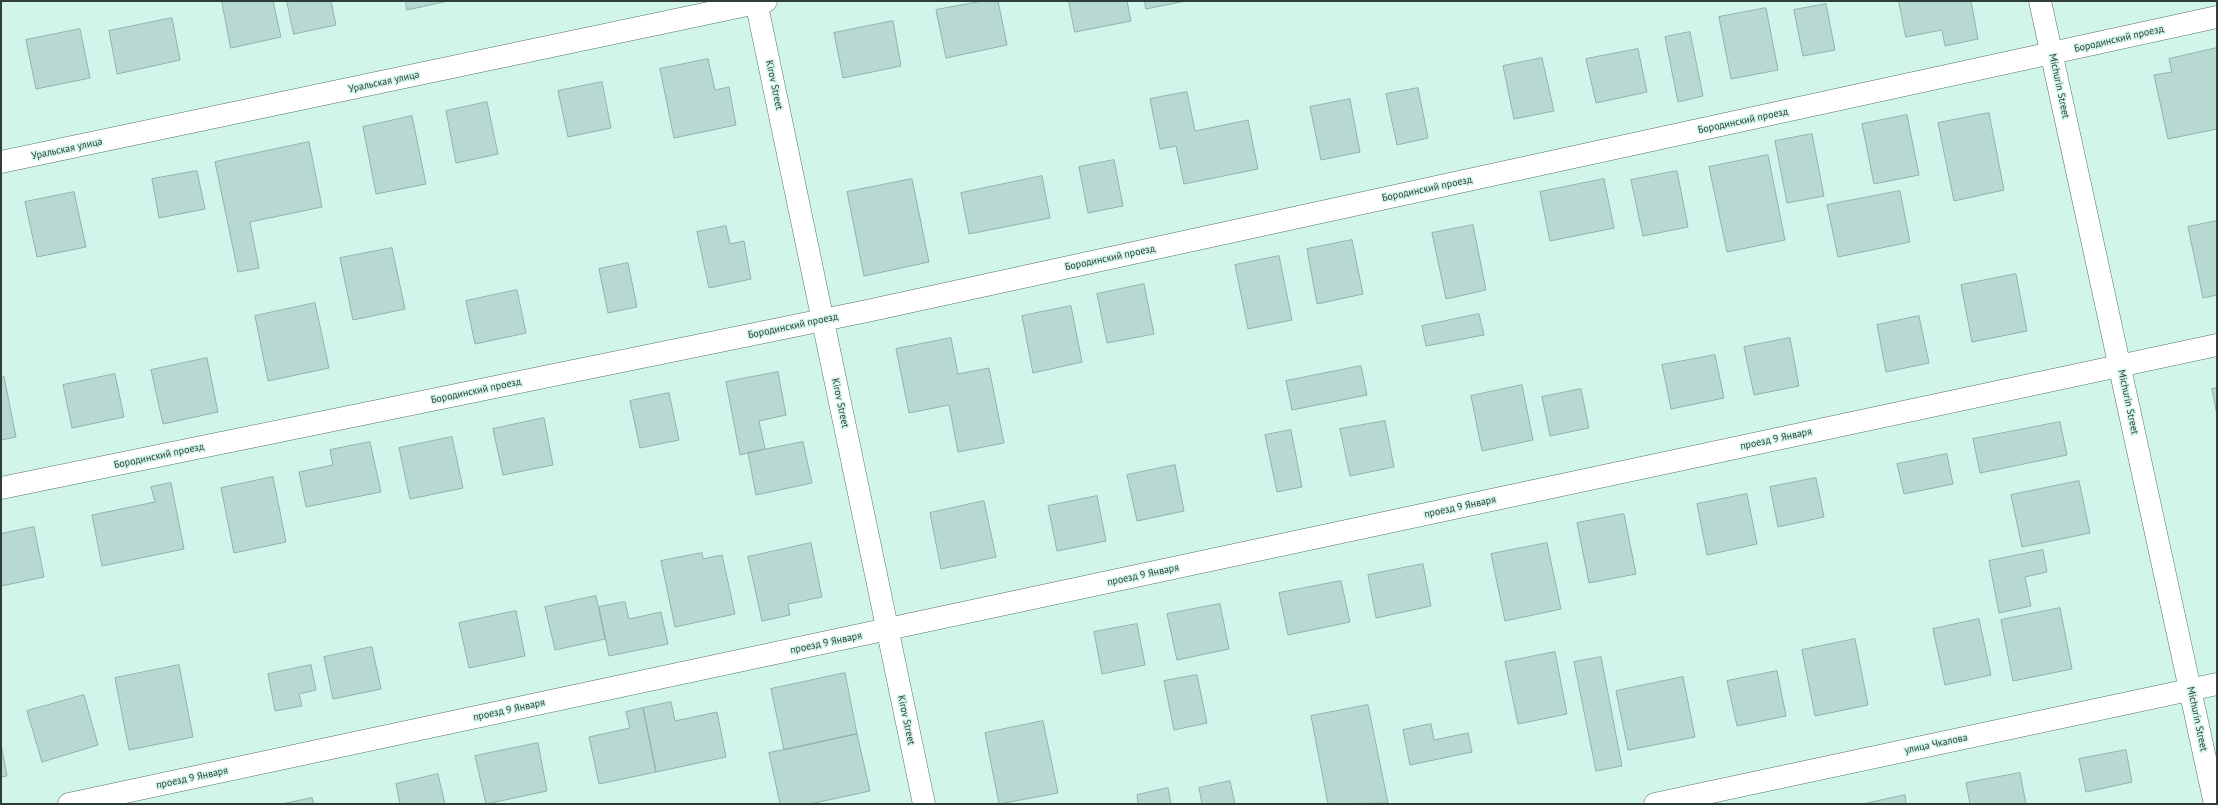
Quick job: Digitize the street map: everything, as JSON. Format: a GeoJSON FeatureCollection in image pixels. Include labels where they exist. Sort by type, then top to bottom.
{"type":"FeatureCollection","features":[{"type":"Feature","properties":{"kind":"street","name":"Michurin Street"},"geometry":{"type":"LineString","coordinates":[[2040,1],[2215,804]]}},
{"type":"Feature","properties":{"kind":"street","name":"Уральская улица"},"geometry":{"type":"LineString","coordinates":[[1,162],[760,2]]}},
{"type":"Feature","properties":{"kind":"street","name":"Kirov Street"},"geometry":{"type":"LineString","coordinates":[[760,2],[823,320],[924,804]]}},
{"type":"Feature","properties":{"kind":"street","name":"Бородинский проезд"},"geometry":{"type":"LineString","coordinates":[[1,488],[823,320],[2217,17]]}},
{"type":"Feature","properties":{"kind":"street","name":"проезд 9 Января"},"geometry":{"type":"LineString","coordinates":[[69,804],[2217,346]]}},
{"type":"Feature","properties":{"kind":"street","name":"улица Чкалова"},"geometry":{"type":"LineString","coordinates":[[1655,804],[2217,684]]}},
{"type":"Feature","properties":{"kind":"building"},"geometry":{"type":"Polygon","coordinates":[[[222,1],[273,1],[281,37],[231,48],[222,1]]]}},
{"type":"Feature","properties":{"kind":"building"},"geometry":{"type":"Polygon","coordinates":[[[287,1],[331,1],[336,25],[294,34],[287,1]]]}},
{"type":"Feature","properties":{"kind":"building"},"geometry":{"type":"Polygon","coordinates":[[[406,1],[448,1],[407,10],[406,1]]]}},
{"type":"Feature","properties":{"kind":"building"},"geometry":{"type":"Polygon","coordinates":[[[983,1],[998,1],[1007,45],[946,58],[936,10],[983,1]]]}},
{"type":"Feature","properties":{"kind":"building"},"geometry":{"type":"Polygon","coordinates":[[[1069,1],[1127,1],[1131,21],[1075,32],[1069,1]]]}},
{"type":"Feature","properties":{"kind":"building"},"geometry":{"type":"Polygon","coordinates":[[[1145,1],[1186,1],[1146,9],[1145,1]]]}},
{"type":"Feature","properties":{"kind":"building"},"geometry":{"type":"Polygon","coordinates":[[[1899,1],[1971,1],[1978,39],[1945,46],[1942,30],[1906,37],[1899,1]]]}},
{"type":"Feature","properties":{"kind":"building"},"geometry":{"type":"Polygon","coordinates":[[[1826,4],[1835,50],[1803,56],[1794,10],[1826,4]]]}},
{"type":"Feature","properties":{"kind":"building"},"geometry":{"type":"Polygon","coordinates":[[[1766,8],[1778,70],[1731,79],[1719,17],[1766,8]]]}},
{"type":"Feature","properties":{"kind":"building"},"geometry":{"type":"Polygon","coordinates":[[[172,18],[180,60],[117,74],[109,31],[172,18]]]}},
{"type":"Feature","properties":{"kind":"building"},"geometry":{"type":"Polygon","coordinates":[[[893,21],[901,66],[843,78],[834,33],[893,21]]]}},
{"type":"Feature","properties":{"kind":"building"},"geometry":{"type":"Polygon","coordinates":[[[80,29],[90,78],[36,89],[26,40],[80,29]]]}},
{"type":"Feature","properties":{"kind":"building"},"geometry":{"type":"Polygon","coordinates":[[[1690,32],[1703,96],[1678,102],[1665,37],[1690,32]]]}},
{"type":"Feature","properties":{"kind":"building"},"geometry":{"type":"Polygon","coordinates":[[[2217,48],[2217,129],[2168,139],[2154,75],[2172,72],[2169,59],[2217,48]]]}},
{"type":"Feature","properties":{"kind":"building"},"geometry":{"type":"Polygon","coordinates":[[[1638,49],[1647,92],[1596,103],[1586,59],[1638,49]]]}},
{"type":"Feature","properties":{"kind":"building"},"geometry":{"type":"Polygon","coordinates":[[[1542,58],[1554,111],[1514,119],[1503,66],[1542,58]]]}},
{"type":"Feature","properties":{"kind":"building"},"geometry":{"type":"Polygon","coordinates":[[[708,59],[715,90],[729,87],[736,125],[674,138],[660,69],[708,59]]]}},
{"type":"Feature","properties":{"kind":"building"},"geometry":{"type":"Polygon","coordinates":[[[602,82],[611,128],[568,137],[558,91],[602,82]]]}},
{"type":"Feature","properties":{"kind":"building"},"geometry":{"type":"Polygon","coordinates":[[[1418,88],[1428,138],[1397,145],[1386,94],[1418,88]]]}},
{"type":"Feature","properties":{"kind":"building"},"geometry":{"type":"Polygon","coordinates":[[[1187,92],[1195,131],[1248,120],[1258,169],[1184,184],[1176,146],[1160,149],[1150,99],[1187,92]]]}},
{"type":"Feature","properties":{"kind":"building"},"geometry":{"type":"Polygon","coordinates":[[[1350,99],[1360,152],[1321,160],[1310,107],[1350,99]]]}},
{"type":"Feature","properties":{"kind":"building"},"geometry":{"type":"Polygon","coordinates":[[[487,102],[498,154],[456,163],[446,111],[487,102]]]}},
{"type":"Feature","properties":{"kind":"building"},"geometry":{"type":"Polygon","coordinates":[[[1989,113],[2004,190],[1954,201],[1938,123],[1989,113]]]}},
{"type":"Feature","properties":{"kind":"building"},"geometry":{"type":"Polygon","coordinates":[[[1907,115],[1919,175],[1874,184],[1862,124],[1907,115]]]}},
{"type":"Feature","properties":{"kind":"building"},"geometry":{"type":"Polygon","coordinates":[[[412,116],[426,184],[376,194],[363,127],[412,116]]]}},
{"type":"Feature","properties":{"kind":"building"},"geometry":{"type":"Polygon","coordinates":[[[1812,134],[1824,196],[1787,203],[1775,141],[1812,134]]]}},
{"type":"Feature","properties":{"kind":"building"},"geometry":{"type":"Polygon","coordinates":[[[309,142],[322,207],[250,222],[259,268],[238,272],[215,162],[309,142]]]}},
{"type":"Feature","properties":{"kind":"building"},"geometry":{"type":"Polygon","coordinates":[[[1768,155],[1785,240],[1727,252],[1709,167],[1768,155]]]}},
{"type":"Feature","properties":{"kind":"building"},"geometry":{"type":"Polygon","coordinates":[[[1114,160],[1123,206],[1088,213],[1079,167],[1114,160]]]}},
{"type":"Feature","properties":{"kind":"building"},"geometry":{"type":"Polygon","coordinates":[[[197,171],[205,209],[159,218],[152,179],[197,171]]]}},
{"type":"Feature","properties":{"kind":"building"},"geometry":{"type":"Polygon","coordinates":[[[1677,171],[1688,227],[1643,236],[1631,180],[1677,171]]]}},
{"type":"Feature","properties":{"kind":"building"},"geometry":{"type":"Polygon","coordinates":[[[1042,176],[1050,218],[969,234],[961,193],[1042,176]]]}},
{"type":"Feature","properties":{"kind":"building"},"geometry":{"type":"Polygon","coordinates":[[[912,179],[929,262],[864,276],[847,192],[912,179]]]}},
{"type":"Feature","properties":{"kind":"building"},"geometry":{"type":"Polygon","coordinates":[[[1604,179],[1614,228],[1550,241],[1540,192],[1604,179]]]}},
{"type":"Feature","properties":{"kind":"building"},"geometry":{"type":"Polygon","coordinates":[[[1900,191],[1910,242],[1838,257],[1827,205],[1900,191]]]}},
{"type":"Feature","properties":{"kind":"building"},"geometry":{"type":"Polygon","coordinates":[[[74,192],[86,247],[37,257],[25,202],[74,192]]]}},
{"type":"Feature","properties":{"kind":"building"},"geometry":{"type":"Polygon","coordinates":[[[2217,221],[2217,295],[2203,298],[2188,227],[2217,221]]]}},
{"type":"Feature","properties":{"kind":"building"},"geometry":{"type":"Polygon","coordinates":[[[1473,225],[1486,290],[1446,299],[1432,233],[1473,225]]]}},
{"type":"Feature","properties":{"kind":"building"},"geometry":{"type":"Polygon","coordinates":[[[726,226],[730,244],[744,241],[751,279],[709,288],[697,232],[726,226]]]}},
{"type":"Feature","properties":{"kind":"building"},"geometry":{"type":"Polygon","coordinates":[[[1352,240],[1363,294],[1317,304],[1307,249],[1352,240]]]}},
{"type":"Feature","properties":{"kind":"building"},"geometry":{"type":"Polygon","coordinates":[[[392,248],[405,309],[353,320],[340,258],[392,248]]]}},
{"type":"Feature","properties":{"kind":"building"},"geometry":{"type":"Polygon","coordinates":[[[1279,256],[1292,320],[1248,329],[1235,265],[1279,256]]]}},
{"type":"Feature","properties":{"kind":"building"},"geometry":{"type":"Polygon","coordinates":[[[628,263],[637,307],[608,313],[599,269],[628,263]]]}},
{"type":"Feature","properties":{"kind":"building"},"geometry":{"type":"Polygon","coordinates":[[[2016,274],[2027,331],[1972,342],[1961,285],[2016,274]]]}},
{"type":"Feature","properties":{"kind":"building"},"geometry":{"type":"Polygon","coordinates":[[[1144,284],[1154,334],[1107,343],[1097,294],[1144,284]]]}},
{"type":"Feature","properties":{"kind":"building"},"geometry":{"type":"Polygon","coordinates":[[[517,290],[526,333],[475,344],[466,301],[517,290]]]}},
{"type":"Feature","properties":{"kind":"building"},"geometry":{"type":"Polygon","coordinates":[[[315,303],[329,368],[268,381],[255,316],[315,303]]]}},
{"type":"Feature","properties":{"kind":"building"},"geometry":{"type":"Polygon","coordinates":[[[1071,306],[1082,362],[1033,373],[1022,316],[1071,306]]]}},
{"type":"Feature","properties":{"kind":"building"},"geometry":{"type":"Polygon","coordinates":[[[1479,314],[1484,335],[1426,346],[1422,326],[1479,314]]]}},
{"type":"Feature","properties":{"kind":"building"},"geometry":{"type":"Polygon","coordinates":[[[1919,316],[1929,363],[1886,372],[1877,325],[1919,316]]]}},
{"type":"Feature","properties":{"kind":"building"},"geometry":{"type":"Polygon","coordinates":[[[951,338],[958,374],[989,368],[1004,443],[958,452],[949,405],[909,413],[896,349],[951,338]]]}},
{"type":"Feature","properties":{"kind":"building"},"geometry":{"type":"Polygon","coordinates":[[[1790,338],[1799,386],[1754,395],[1744,347],[1790,338]]]}},
{"type":"Feature","properties":{"kind":"building"},"geometry":{"type":"Polygon","coordinates":[[[1715,355],[1724,398],[1671,409],[1662,365],[1715,355]]]}},
{"type":"Feature","properties":{"kind":"building"},"geometry":{"type":"Polygon","coordinates":[[[207,358],[218,412],[163,424],[151,370],[207,358]]]}},
{"type":"Feature","properties":{"kind":"building"},"geometry":{"type":"Polygon","coordinates":[[[1361,366],[1367,395],[1292,410],[1286,381],[1361,366]]]}},
{"type":"Feature","properties":{"kind":"building"},"geometry":{"type":"Polygon","coordinates":[[[778,372],[786,415],[759,421],[765,449],[740,455],[726,382],[778,372]]]}},
{"type":"Feature","properties":{"kind":"building"},"geometry":{"type":"Polygon","coordinates":[[[115,374],[124,417],[72,428],[63,385],[115,374]]]}},
{"type":"Feature","properties":{"kind":"building"},"geometry":{"type":"Polygon","coordinates":[[[4,377],[16,437],[1,440],[1,378],[4,377]]]}},
{"type":"Feature","properties":{"kind":"building"},"geometry":{"type":"Polygon","coordinates":[[[1522,385],[1533,440],[1482,451],[1471,396],[1522,385]]]}},
{"type":"Feature","properties":{"kind":"building"},"geometry":{"type":"Polygon","coordinates":[[[2217,388],[2217,415],[2212,389],[2217,388]]]}},
{"type":"Feature","properties":{"kind":"building"},"geometry":{"type":"Polygon","coordinates":[[[1581,389],[1589,428],[1550,436],[1542,397],[1581,389]]]}},
{"type":"Feature","properties":{"kind":"building"},"geometry":{"type":"Polygon","coordinates":[[[669,393],[679,440],[640,448],[630,401],[669,393]]]}},
{"type":"Feature","properties":{"kind":"building"},"geometry":{"type":"Polygon","coordinates":[[[544,418],[553,465],[503,475],[493,429],[544,418]]]}},
{"type":"Feature","properties":{"kind":"building"},"geometry":{"type":"Polygon","coordinates":[[[1385,421],[1394,467],[1350,476],[1340,429],[1385,421]]]}},
{"type":"Feature","properties":{"kind":"building"},"geometry":{"type":"Polygon","coordinates":[[[2060,422],[2067,455],[1980,473],[1973,439],[2060,422]]]}},
{"type":"Feature","properties":{"kind":"building"},"geometry":{"type":"Polygon","coordinates":[[[1291,430],[1302,487],[1277,492],[1265,435],[1291,430]]]}},
{"type":"Feature","properties":{"kind":"building"},"geometry":{"type":"Polygon","coordinates":[[[452,437],[463,488],[410,499],[399,448],[452,437]]]}},
{"type":"Feature","properties":{"kind":"building"},"geometry":{"type":"Polygon","coordinates":[[[370,442],[381,492],[306,507],[299,472],[333,465],[330,450],[370,442]]]}},
{"type":"Feature","properties":{"kind":"building"},"geometry":{"type":"Polygon","coordinates":[[[803,442],[812,483],[756,495],[748,453],[803,442]]]}},
{"type":"Feature","properties":{"kind":"building"},"geometry":{"type":"Polygon","coordinates":[[[1947,454],[1953,484],[1904,494],[1897,464],[1947,454]]]}},
{"type":"Feature","properties":{"kind":"building"},"geometry":{"type":"Polygon","coordinates":[[[1175,465],[1184,511],[1137,521],[1127,475],[1175,465]]]}},
{"type":"Feature","properties":{"kind":"building"},"geometry":{"type":"Polygon","coordinates":[[[273,477],[286,542],[234,553],[221,488],[273,477]]]}},
{"type":"Feature","properties":{"kind":"building"},"geometry":{"type":"Polygon","coordinates":[[[1816,478],[1824,517],[1778,527],[1770,487],[1816,478]]]}},
{"type":"Feature","properties":{"kind":"building"},"geometry":{"type":"Polygon","coordinates":[[[2079,481],[2090,533],[2022,547],[2011,495],[2079,481]]]}},
{"type":"Feature","properties":{"kind":"building"},"geometry":{"type":"Polygon","coordinates":[[[171,483],[184,549],[102,566],[92,515],[155,502],[151,487],[171,483]]]}},
{"type":"Feature","properties":{"kind":"building"},"geometry":{"type":"Polygon","coordinates":[[[1747,494],[1757,544],[1707,555],[1697,504],[1747,494]]]}},
{"type":"Feature","properties":{"kind":"building"},"geometry":{"type":"Polygon","coordinates":[[[1097,496],[1106,541],[1057,551],[1048,506],[1097,496]]]}},
{"type":"Feature","properties":{"kind":"building"},"geometry":{"type":"Polygon","coordinates":[[[984,501],[996,557],[941,569],[930,513],[984,501]]]}},
{"type":"Feature","properties":{"kind":"building"},"geometry":{"type":"Polygon","coordinates":[[[1624,514],[1636,574],[1589,583],[1577,523],[1624,514]]]}},
{"type":"Feature","properties":{"kind":"building"},"geometry":{"type":"Polygon","coordinates":[[[34,527],[44,577],[1,586],[1,534],[34,527]]]}},
{"type":"Feature","properties":{"kind":"building"},"geometry":{"type":"Polygon","coordinates":[[[811,543],[822,597],[788,604],[790,615],[762,621],[748,557],[811,543]]]}},
{"type":"Feature","properties":{"kind":"building"},"geometry":{"type":"Polygon","coordinates":[[[1547,543],[1561,609],[1505,621],[1491,554],[1547,543]]]}},
{"type":"Feature","properties":{"kind":"building"},"geometry":{"type":"Polygon","coordinates":[[[2043,550],[2047,572],[2025,577],[2031,606],[1999,613],[1989,561],[2043,550]]]}},
{"type":"Feature","properties":{"kind":"building"},"geometry":{"type":"Polygon","coordinates":[[[702,553],[703,559],[722,555],[735,614],[675,627],[661,561],[702,553]]]}},
{"type":"Feature","properties":{"kind":"building"},"geometry":{"type":"Polygon","coordinates":[[[1423,564],[1431,606],[1376,618],[1368,575],[1423,564]]]}},
{"type":"Feature","properties":{"kind":"building"},"geometry":{"type":"Polygon","coordinates":[[[1341,581],[1350,622],[1288,635],[1279,593],[1341,581]]]}},
{"type":"Feature","properties":{"kind":"building"},"geometry":{"type":"Polygon","coordinates":[[[596,596],[605,639],[555,650],[545,607],[596,596]]]}},
{"type":"Feature","properties":{"kind":"building"},"geometry":{"type":"Polygon","coordinates":[[[625,602],[629,619],[661,612],[668,644],[609,656],[599,607],[625,602]]]}},
{"type":"Feature","properties":{"kind":"building"},"geometry":{"type":"Polygon","coordinates":[[[1220,604],[1229,649],[1177,660],[1167,614],[1220,604]]]}},
{"type":"Feature","properties":{"kind":"building"},"geometry":{"type":"Polygon","coordinates":[[[2060,608],[2072,669],[2013,681],[2001,620],[2060,608]]]}},
{"type":"Feature","properties":{"kind":"building"},"geometry":{"type":"Polygon","coordinates":[[[516,611],[525,656],[469,668],[459,623],[516,611]]]}},
{"type":"Feature","properties":{"kind":"building"},"geometry":{"type":"Polygon","coordinates":[[[1979,619],[1991,675],[1945,685],[1933,629],[1979,619]]]}},
{"type":"Feature","properties":{"kind":"building"},"geometry":{"type":"Polygon","coordinates":[[[1137,624],[1145,665],[1102,674],[1094,632],[1137,624]]]}},
{"type":"Feature","properties":{"kind":"building"},"geometry":{"type":"Polygon","coordinates":[[[1855,639],[1868,705],[1815,716],[1802,650],[1855,639]]]}},
{"type":"Feature","properties":{"kind":"building"},"geometry":{"type":"Polygon","coordinates":[[[372,647],[381,689],[333,699],[324,657],[372,647]]]}},
{"type":"Feature","properties":{"kind":"building"},"geometry":{"type":"Polygon","coordinates":[[[1555,652],[1567,714],[1518,724],[1505,662],[1555,652]]]}},
{"type":"Feature","properties":{"kind":"building"},"geometry":{"type":"Polygon","coordinates":[[[1601,657],[1622,766],[1596,771],[1574,662],[1601,657]]]}},
{"type":"Feature","properties":{"kind":"building"},"geometry":{"type":"Polygon","coordinates":[[[179,665],[193,737],[129,750],[115,678],[179,665]]]}},
{"type":"Feature","properties":{"kind":"building"},"geometry":{"type":"Polygon","coordinates":[[[311,665],[316,690],[299,694],[302,706],[275,711],[268,674],[311,665]]]}},
{"type":"Feature","properties":{"kind":"building"},"geometry":{"type":"Polygon","coordinates":[[[1777,671],[1786,716],[1737,726],[1727,681],[1777,671]]]}},
{"type":"Feature","properties":{"kind":"building"},"geometry":{"type":"Polygon","coordinates":[[[845,673],[857,734],[784,750],[771,689],[845,673]]]}},
{"type":"Feature","properties":{"kind":"building"},"geometry":{"type":"Polygon","coordinates":[[[1197,675],[1207,723],[1174,730],[1164,681],[1197,675]]]}},
{"type":"Feature","properties":{"kind":"building"},"geometry":{"type":"Polygon","coordinates":[[[1683,677],[1695,737],[1628,750],[1616,691],[1683,677]]]}},
{"type":"Feature","properties":{"kind":"building"},"geometry":{"type":"Polygon","coordinates":[[[84,695],[98,745],[42,762],[27,711],[84,695]]]}},
{"type":"Feature","properties":{"kind":"building"},"geometry":{"type":"Polygon","coordinates":[[[671,702],[675,721],[717,712],[726,757],[656,772],[643,708],[671,702]]]}},
{"type":"Feature","properties":{"kind":"building"},"geometry":{"type":"Polygon","coordinates":[[[1368,705],[1388,803],[1328,804],[1311,716],[1368,705]]]}},
{"type":"Feature","properties":{"kind":"building"},"geometry":{"type":"Polygon","coordinates":[[[643,708],[656,772],[599,784],[589,737],[630,728],[626,712],[643,708]]]}},
{"type":"Feature","properties":{"kind":"building"},"geometry":{"type":"Polygon","coordinates":[[[1043,721],[1058,793],[999,804],[985,733],[1043,721]]]}},
{"type":"Feature","properties":{"kind":"building"},"geometry":{"type":"Polygon","coordinates":[[[1431,724],[1434,740],[1468,733],[1472,752],[1410,765],[1403,730],[1431,724]]]}},
{"type":"Feature","properties":{"kind":"building"},"geometry":{"type":"Polygon","coordinates":[[[857,734],[870,791],[810,804],[780,804],[769,753],[857,734]]]}},
{"type":"Feature","properties":{"kind":"building"},"geometry":{"type":"Polygon","coordinates":[[[538,743],[547,791],[486,804],[475,756],[538,743]]]}},
{"type":"Feature","properties":{"kind":"building"},"geometry":{"type":"Polygon","coordinates":[[[1,744],[7,776],[1,777],[1,744]]]}},
{"type":"Feature","properties":{"kind":"building"},"geometry":{"type":"Polygon","coordinates":[[[2126,750],[2132,782],[2086,792],[2079,759],[2126,750]]]}},
{"type":"Feature","properties":{"kind":"building"},"geometry":{"type":"Polygon","coordinates":[[[2020,773],[2026,804],[1970,804],[1966,783],[2020,773]]]}},
{"type":"Feature","properties":{"kind":"building"},"geometry":{"type":"Polygon","coordinates":[[[438,774],[445,804],[400,804],[396,784],[438,774]]]}},
{"type":"Feature","properties":{"kind":"building"},"geometry":{"type":"Polygon","coordinates":[[[1230,781],[1235,804],[1202,804],[1199,788],[1230,781]]]}},
{"type":"Feature","properties":{"kind":"building"},"geometry":{"type":"Polygon","coordinates":[[[1168,788],[1171,804],[1138,804],[1137,795],[1168,788]]]}},
{"type":"Feature","properties":{"kind":"building"},"geometry":{"type":"Polygon","coordinates":[[[1905,795],[1906,804],[1863,804],[1905,795]]]}},
{"type":"Feature","properties":{"kind":"building"},"geometry":{"type":"Polygon","coordinates":[[[312,798],[314,804],[282,804],[312,798]]]}}]}
